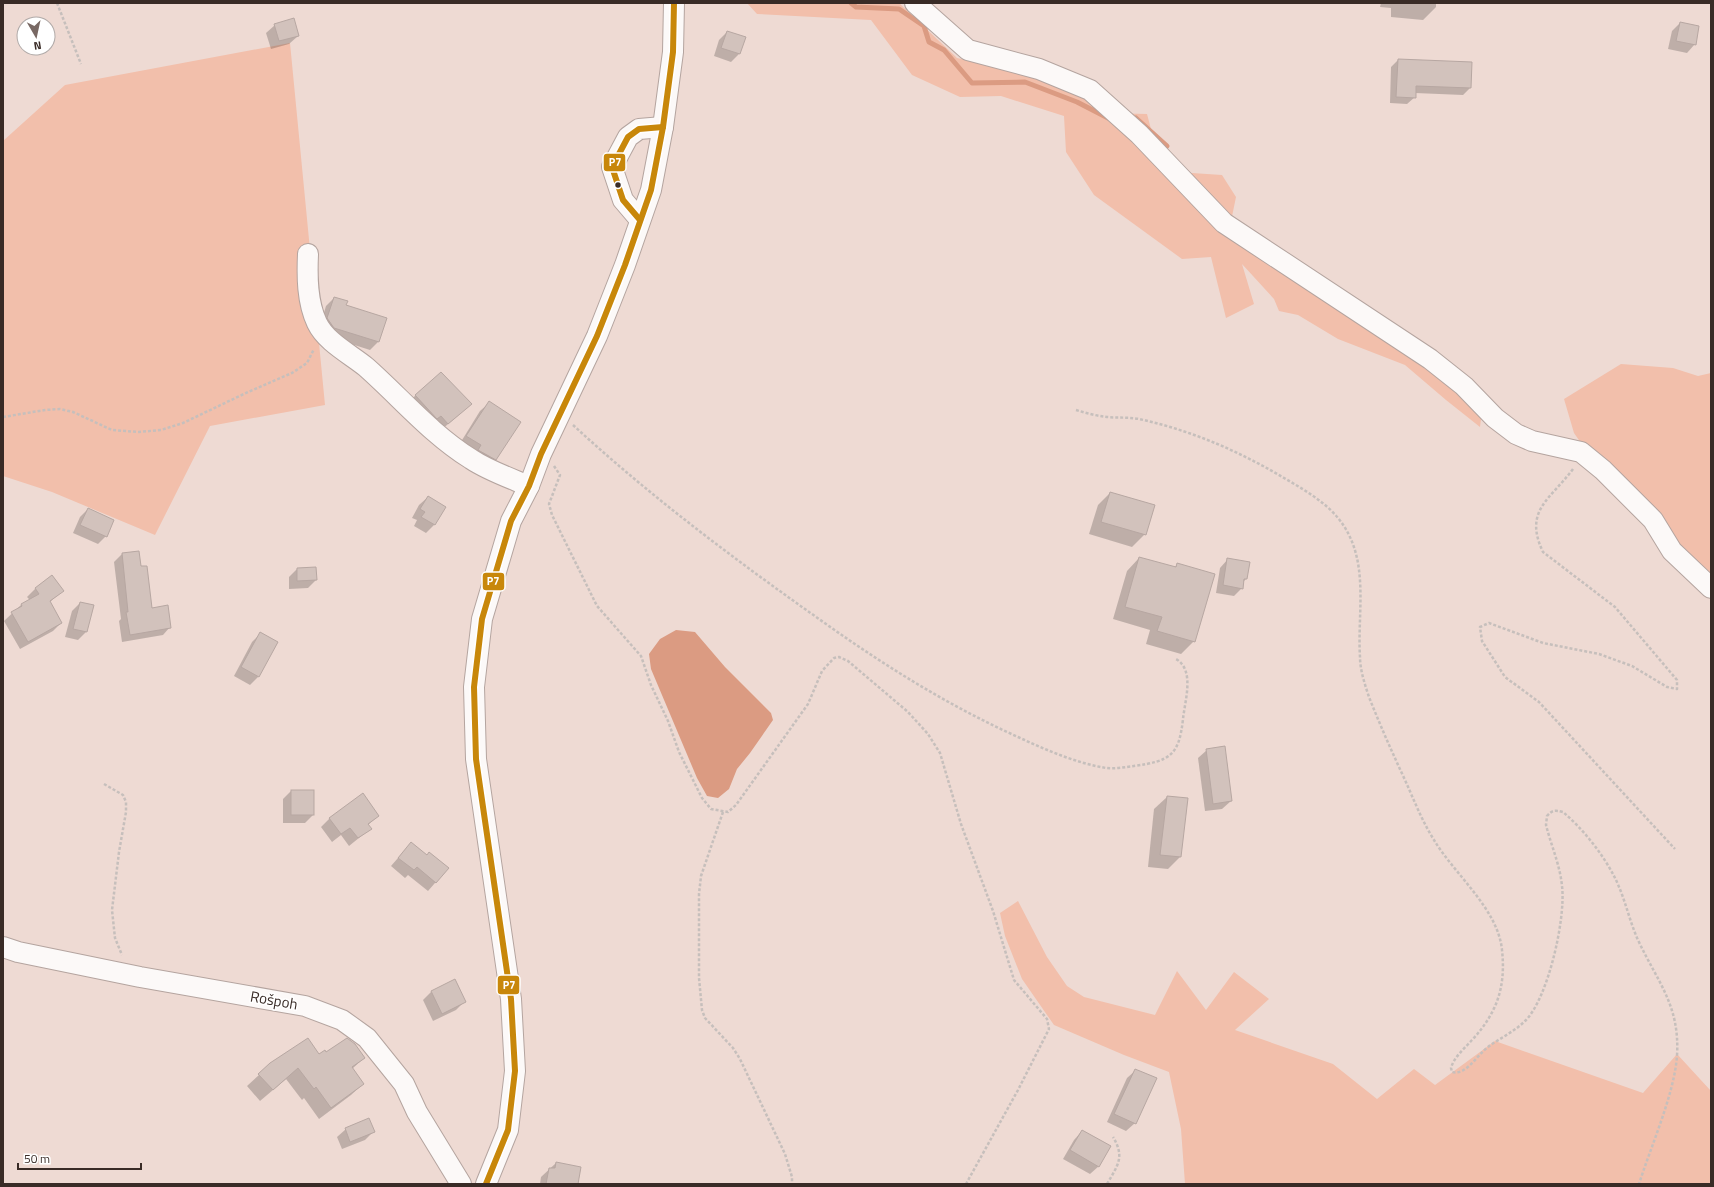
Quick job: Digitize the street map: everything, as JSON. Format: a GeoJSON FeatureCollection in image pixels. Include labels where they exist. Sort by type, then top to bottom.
{"type":"FeatureCollection","features":[{"type":"Feature","properties":{"kind":"street"},"geometry":{"type":"LineString","coordinates":[[486,1184],[508,1130],[515,1071],[511,999],[476,759],[474,687],[482,619],[511,521],[529,486],[559,413],[597,336],[625,265],[651,190],[663,127],[673,52],[674,3]]}},
{"type":"Feature","properties":{"kind":"street"},"geometry":{"type":"LineString","coordinates":[[915,3],[968,50],[1039,69],[1090,90],[1139,134],[1224,223],[1430,359],[1464,386],[1495,418],[1516,434],[1532,441],[1581,452],[1603,470],[1653,520],[1672,551],[1711,588]]}},
{"type":"Feature","properties":{"kind":"street"},"geometry":{"type":"LineString","coordinates":[[640,220],[623,200],[612,167],[628,137],[639,129],[663,127]]}},
{"type":"Feature","properties":{"kind":"street"},"geometry":{"type":"LineString","coordinates":[[308,254],[309,291],[316,322],[328,338],[369,370],[419,418],[451,445],[481,465],[529,486]]}},
{"type":"Feature","properties":{"kind":"street","name":"Rošpoh"},"geometry":{"type":"LineString","coordinates":[[3,947],[18,952],[140,977],[305,1006],[342,1020],[367,1038],[404,1084],[418,1112],[461,1184]]}},
{"type":"Feature","properties":{"kind":"path"},"geometry":{"type":"LineString","coordinates":[[57,3],[81,64]]}},
{"type":"Feature","properties":{"kind":"path"},"geometry":{"type":"LineString","coordinates":[[3,417],[45,410],[60,410],[73,412],[112,430],[138,432],[172,427],[300,369],[312,356],[315,347],[316,322]]}},
{"type":"Feature","properties":{"kind":"path"},"geometry":{"type":"LineString","coordinates":[[1076,410],[1106,417],[1136,419],[1169,426],[1234,450],[1298,486],[1322,503],[1337,517],[1347,531],[1354,548],[1359,570],[1361,595],[1360,661],[1368,694],[1421,818],[1434,841],[1487,911],[1497,927],[1500,938],[1503,962],[1499,998],[1496,1007],[1482,1029],[1456,1057],[1451,1068],[1452,1072],[1456,1073],[1465,1070],[1482,1052],[1525,1021],[1538,1003],[1560,925],[1563,907],[1562,886],[1546,824],[1547,816],[1551,811],[1556,810],[1563,812],[1596,848],[1615,879],[1636,935],[1670,1001],[1674,1021],[1677,1057],[1673,1078],[1662,1118],[1639,1184]]}},
{"type":"Feature","properties":{"kind":"path"},"geometry":{"type":"LineString","coordinates":[[559,413],[645,488],[744,566],[847,639],[904,676],[978,719],[1050,752],[1108,768],[1147,764],[1172,754],[1177,749],[1181,736],[1187,685],[1187,672],[1184,666],[1176,659]]}},
{"type":"Feature","properties":{"kind":"path"},"geometry":{"type":"LineString","coordinates":[[1581,452],[1573,469],[1545,501],[1537,515],[1536,528],[1538,540],[1543,552],[1615,607],[1677,680],[1677,689],[1667,687],[1632,666],[1599,654],[1542,643],[1489,623],[1480,627],[1482,641],[1505,677],[1539,702],[1675,849]]}},
{"type":"Feature","properties":{"kind":"path"},"geometry":{"type":"LineString","coordinates":[[541,454],[557,468],[560,475],[549,504],[552,515],[597,606],[641,656],[651,685],[668,721],[679,752],[702,798],[711,809],[723,812],[732,810],[808,704],[822,671],[834,658],[840,657],[848,661],[897,703],[928,734],[940,753],[961,824],[995,917],[1014,980],[1047,1019],[1049,1029],[1018,1090],[966,1184]]}},
{"type":"Feature","properties":{"kind":"path"},"geometry":{"type":"LineString","coordinates":[[104,784],[123,795],[126,802],[126,812],[114,892],[113,924],[120,951],[140,977]]}},
{"type":"Feature","properties":{"kind":"path"},"geometry":{"type":"LineString","coordinates":[[723,812],[704,866],[699,894],[699,978],[702,1010],[705,1018],[733,1048],[740,1060],[785,1154],[792,1177],[792,1184]]}},
{"type":"Feature","properties":{"kind":"path"},"geometry":{"type":"LineString","coordinates":[[1107,1184],[1120,1157],[1119,1148],[1113,1137]]}},
{"type":"Feature","properties":{"kind":"shaded area"},"geometry":{"type":"Polygon","coordinates":[[[747,3],[899,3],[957,58],[1027,75],[1093,98],[1107,113],[1147,114],[1162,171],[1222,175],[1236,197],[1229,231],[1400,344],[1482,411],[1480,427],[1405,365],[1338,339],[1298,315],[1279,311],[1274,299],[1242,264],[1254,304],[1226,318],[1211,257],[1182,259],[1094,195],[1066,152],[1064,116],[1001,96],[960,97],[912,75],[871,20],[757,14],[747,3]]]}},
{"type":"Feature","properties":{"kind":"shaded area"},"geometry":{"type":"Polygon","coordinates":[[[290,43],[325,405],[210,426],[155,535],[52,492],[3,476],[3,141],[65,85],[290,43]]]}},
{"type":"Feature","properties":{"kind":"shaded area"},"geometry":{"type":"Polygon","coordinates":[[[1621,364],[1673,368],[1698,376],[1711,373],[1711,582],[1618,496],[1574,433],[1564,399],[1621,364]]]}},
{"type":"Feature","properties":{"kind":"shaded area"},"geometry":{"type":"Polygon","coordinates":[[[676,630],[695,632],[725,667],[771,713],[773,720],[737,769],[729,789],[718,798],[707,796],[697,778],[651,669],[649,654],[660,639],[676,630]]]}},
{"type":"Feature","properties":{"kind":"shaded area"},"geometry":{"type":"Polygon","coordinates":[[[1018,901],[1047,957],[1067,986],[1084,997],[1155,1015],[1177,971],[1206,1010],[1234,972],[1269,999],[1235,1030],[1333,1064],[1377,1099],[1414,1069],[1435,1085],[1495,1041],[1643,1093],[1677,1054],[1711,1091],[1711,1184],[1185,1184],[1181,1129],[1169,1072],[1124,1055],[1054,1025],[1022,979],[1005,936],[1000,913],[1018,901]]]}},
{"type":"Feature","properties":{"kind":"building"},"geometry":{"type":"Polygon","coordinates":[[[294,18],[299,36],[279,41],[274,24],[294,18]]]}},
{"type":"Feature","properties":{"kind":"building"},"geometry":{"type":"Polygon","coordinates":[[[1680,22],[1699,26],[1696,45],[1676,41],[1680,22]]]}},
{"type":"Feature","properties":{"kind":"building"},"geometry":{"type":"Polygon","coordinates":[[[727,31],[746,37],[740,54],[721,48],[727,31]]]}},
{"type":"Feature","properties":{"kind":"building"},"geometry":{"type":"Polygon","coordinates":[[[1398,59],[1472,62],[1471,88],[1416,86],[1416,98],[1396,97],[1398,59]]]}},
{"type":"Feature","properties":{"kind":"building"},"geometry":{"type":"Polygon","coordinates":[[[334,297],[348,301],[346,305],[387,318],[379,342],[334,328],[327,318],[334,297]]]}},
{"type":"Feature","properties":{"kind":"building"},"geometry":{"type":"Polygon","coordinates":[[[441,372],[472,404],[448,424],[441,416],[437,419],[415,395],[441,372]]]}},
{"type":"Feature","properties":{"kind":"building"},"geometry":{"type":"Polygon","coordinates":[[[489,401],[521,422],[496,460],[478,450],[481,445],[466,436],[489,401]]]}},
{"type":"Feature","properties":{"kind":"building"},"geometry":{"type":"Polygon","coordinates":[[[1110,492],[1155,505],[1146,535],[1101,522],[1110,492]]]}},
{"type":"Feature","properties":{"kind":"building"},"geometry":{"type":"Polygon","coordinates":[[[428,496],[446,507],[435,525],[421,517],[425,512],[420,509],[428,496]]]}},
{"type":"Feature","properties":{"kind":"building"},"geometry":{"type":"Polygon","coordinates":[[[88,508],[114,520],[107,537],[80,525],[88,508]]]}},
{"type":"Feature","properties":{"kind":"building"},"geometry":{"type":"Polygon","coordinates":[[[139,551],[141,566],[147,566],[152,608],[168,605],[171,628],[130,635],[126,612],[128,612],[122,553],[139,551]]]}},
{"type":"Feature","properties":{"kind":"building"},"geometry":{"type":"Polygon","coordinates":[[[1139,557],[1176,567],[1177,563],[1215,574],[1195,642],[1157,631],[1162,617],[1125,607],[1139,557]]]}},
{"type":"Feature","properties":{"kind":"building"},"geometry":{"type":"Polygon","coordinates":[[[1227,558],[1250,562],[1247,579],[1244,579],[1243,589],[1223,585],[1227,558]]]}},
{"type":"Feature","properties":{"kind":"building"},"geometry":{"type":"Polygon","coordinates":[[[316,567],[317,580],[297,581],[297,568],[316,567]]]}},
{"type":"Feature","properties":{"kind":"building"},"geometry":{"type":"Polygon","coordinates":[[[52,575],[64,591],[50,601],[62,623],[28,642],[11,612],[22,606],[21,604],[39,594],[35,588],[52,575]]]}},
{"type":"Feature","properties":{"kind":"building"},"geometry":{"type":"Polygon","coordinates":[[[80,602],[94,605],[87,632],[73,629],[80,602]]]}},
{"type":"Feature","properties":{"kind":"building"},"geometry":{"type":"Polygon","coordinates":[[[260,632],[278,642],[259,677],[241,667],[260,632]]]}},
{"type":"Feature","properties":{"kind":"building"},"geometry":{"type":"Polygon","coordinates":[[[1225,746],[1232,801],[1213,804],[1206,749],[1225,746]]]}},
{"type":"Feature","properties":{"kind":"building"},"geometry":{"type":"Polygon","coordinates":[[[291,790],[314,790],[314,815],[291,815],[291,790]]]}},
{"type":"Feature","properties":{"kind":"building"},"geometry":{"type":"Polygon","coordinates":[[[363,793],[379,816],[368,824],[372,829],[358,838],[350,828],[341,834],[329,818],[363,793]]]}},
{"type":"Feature","properties":{"kind":"building"},"geometry":{"type":"Polygon","coordinates":[[[1167,796],[1188,798],[1181,857],[1160,855],[1167,796]]]}},
{"type":"Feature","properties":{"kind":"building"},"geometry":{"type":"Polygon","coordinates":[[[411,842],[427,855],[429,852],[449,868],[436,883],[417,867],[414,870],[398,858],[411,842]]]}},
{"type":"Feature","properties":{"kind":"building"},"geometry":{"type":"Polygon","coordinates":[[[455,979],[466,1002],[442,1014],[431,991],[455,979]]]}},
{"type":"Feature","properties":{"kind":"building"},"geometry":{"type":"Polygon","coordinates":[[[308,1038],[319,1054],[325,1050],[326,1052],[347,1038],[355,1044],[365,1058],[352,1067],[364,1084],[331,1108],[316,1087],[314,1089],[298,1068],[273,1090],[258,1074],[270,1063],[308,1038]]]}},
{"type":"Feature","properties":{"kind":"building"},"geometry":{"type":"Polygon","coordinates":[[[1135,1069],[1157,1078],[1136,1124],[1114,1114],[1135,1069]]]}},
{"type":"Feature","properties":{"kind":"building"},"geometry":{"type":"Polygon","coordinates":[[[369,1118],[375,1132],[350,1142],[345,1128],[369,1118]]]}},
{"type":"Feature","properties":{"kind":"building"},"geometry":{"type":"Polygon","coordinates":[[[1082,1130],[1111,1146],[1099,1167],[1070,1150],[1082,1130]]]}},
{"type":"Feature","properties":{"kind":"building"},"geometry":{"type":"Polygon","coordinates":[[[556,1162],[581,1167],[578,1184],[546,1184],[549,1168],[555,1168],[556,1162]]]}},
{"type":"Feature","properties":{"kind":"waterway"},"geometry":{"type":"LineString","coordinates":[[851,3],[856,7],[899,9],[924,26],[929,42],[944,50],[972,83],[1025,82],[1077,102],[1108,118]]}},
{"type":"Feature","properties":{"kind":"waterway"},"geometry":{"type":"LineString","coordinates":[[1136,118],[1167,146]]}},
{"type":"Feature","properties":{"kind":"transit line","name":"P7"},"geometry":{"type":"LineString","coordinates":[[486,1184],[508,1130],[515,1071],[511,999],[476,759],[474,687],[482,619],[511,521],[529,486],[541,454],[597,336],[625,265],[651,190],[663,127],[673,52],[674,3]]}},
{"type":"Feature","properties":{"kind":"transit line","name":"P7"},"geometry":{"type":"LineString","coordinates":[[640,220],[623,200],[612,167],[628,137],[639,129],[663,127]]}}]}
